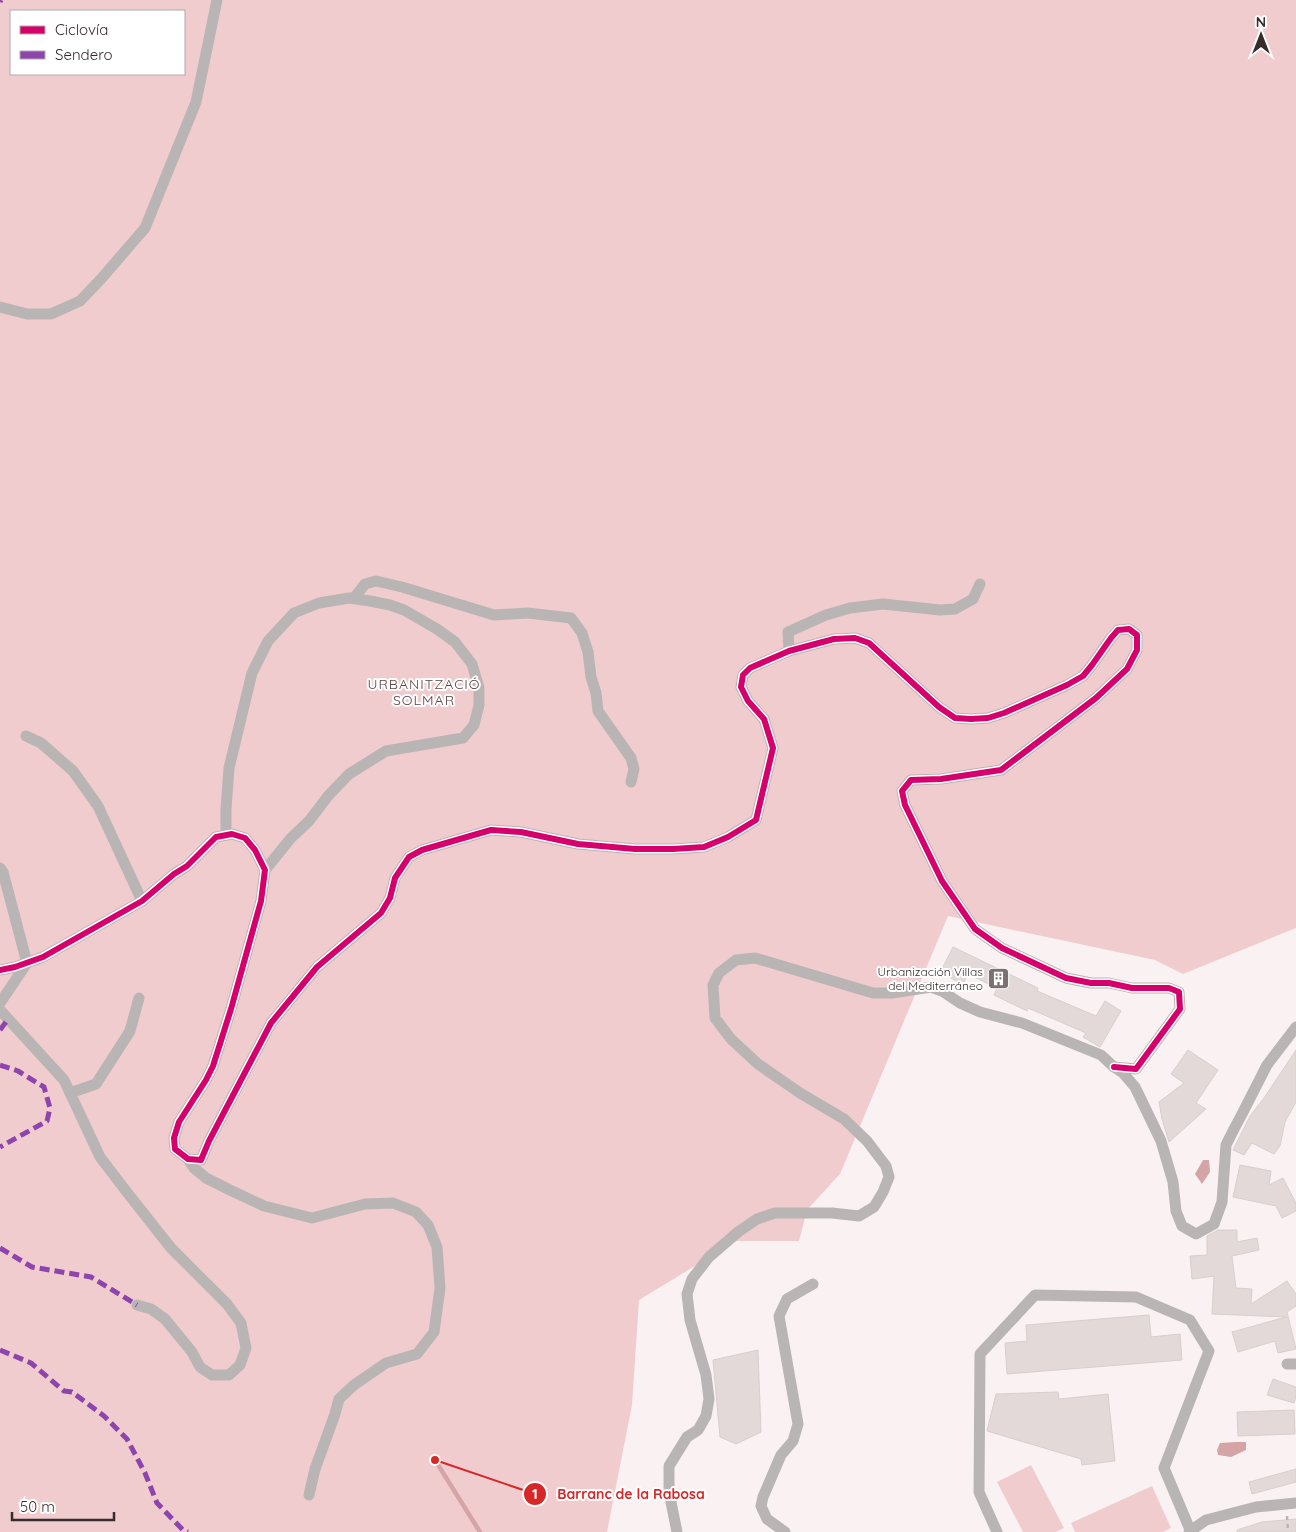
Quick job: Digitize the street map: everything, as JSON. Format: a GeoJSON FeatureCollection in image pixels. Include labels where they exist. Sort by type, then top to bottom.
{"type":"FeatureCollection","features":[{"type":"Feature","properties":{"kind":"street"},"geometry":{"type":"LineString","coordinates":[[0,307],[27,314],[51,314],[80,301],[145,228],[196,102],[217,0]]}},
{"type":"Feature","properties":{"kind":"street"},"geometry":{"type":"LineString","coordinates":[[354,598],[365,584],[376,581],[402,587],[494,616],[528,612],[571,618],[582,632],[588,652],[598,711],[631,758],[634,769],[631,782]]}},
{"type":"Feature","properties":{"kind":"street"},"geometry":{"type":"LineString","coordinates":[[789,651],[788,632],[826,615],[850,608],[883,604],[940,610],[955,609],[973,599],[980,584]]}},
{"type":"Feature","properties":{"kind":"street"},"geometry":{"type":"LineString","coordinates":[[226,835],[229,768],[252,673],[268,641],[294,613],[319,603],[349,598],[390,604],[437,629],[455,642],[472,664],[479,688],[479,705],[474,725],[463,738],[386,751],[349,774],[328,796],[309,821],[291,838],[265,870],[261,901],[231,1009],[212,1066],[206,1080],[179,1122],[174,1138],[175,1150],[188,1159],[194,1168],[206,1178],[264,1206],[312,1218],[364,1204],[393,1203],[416,1212],[428,1225],[437,1247],[440,1288],[434,1332],[417,1354],[386,1363],[354,1385],[339,1399],[336,1414],[309,1494]]}},
{"type":"Feature","properties":{"kind":"street"},"geometry":{"type":"LineString","coordinates":[[188,1159],[201,1160],[209,1141],[271,1023],[316,967],[381,913],[390,898],[395,878],[409,857],[422,850],[491,830],[521,832],[578,844],[634,849],[704,847],[728,837],[756,820],[773,748],[764,719],[748,701],[741,687],[743,675],[750,668],[789,651],[834,639],[855,638],[869,643],[939,707],[955,718],[971,719],[988,718],[1004,713],[1067,685],[1083,676],[1110,638],[1118,630],[1129,629],[1136,635],[1136,650],[1127,669],[1096,698],[1001,770],[941,779],[911,780],[902,791],[905,805],[942,881],[975,929],[1002,948],[1066,978],[1132,988],[1169,988],[1179,992],[1180,1009],[1136,1068],[1114,1067]]}},
{"type":"Feature","properties":{"kind":"street"},"geometry":{"type":"LineString","coordinates":[[26,736],[41,742],[73,771],[98,806],[142,900]]}},
{"type":"Feature","properties":{"kind":"street"},"geometry":{"type":"LineString","coordinates":[[0,970],[43,957],[142,900],[186,866],[216,837],[232,834],[245,838],[255,850],[265,870]]}},
{"type":"Feature","properties":{"kind":"street"},"geometry":{"type":"LineString","coordinates":[[0,868],[6,882],[27,963],[0,1002]]}},
{"type":"Feature","properties":{"kind":"street"},"geometry":{"type":"LineString","coordinates":[[677,1532],[669,1492],[669,1466],[687,1438],[698,1430],[706,1416],[709,1399],[706,1375],[690,1320],[687,1294],[692,1280],[709,1257],[757,1218],[774,1213],[832,1213],[860,1216],[874,1207],[889,1177],[886,1166],[866,1141],[844,1119],[800,1093],[765,1069],[731,1039],[715,1018],[713,985],[720,973],[736,960],[755,958],[873,993],[892,993],[931,987],[980,1012],[1022,1023],[1101,1055],[1124,1073],[1135,1087],[1161,1141],[1173,1182],[1176,1211],[1182,1226],[1196,1234],[1214,1224],[1222,1202],[1226,1145],[1267,1065],[1296,1028]]}},
{"type":"Feature","properties":{"kind":"street"},"geometry":{"type":"LineString","coordinates":[[70,1093],[96,1084],[130,1031],[139,998]]}},
{"type":"Feature","properties":{"kind":"street"},"geometry":{"type":"LineString","coordinates":[[0,1010],[64,1080],[100,1157],[171,1248],[227,1304],[241,1323],[246,1348],[240,1365],[229,1375],[212,1375],[200,1367],[192,1352],[164,1319],[151,1309],[138,1305]]}},
{"type":"Feature","properties":{"kind":"street"},"geometry":{"type":"LineString","coordinates":[[785,1532],[767,1519],[761,1506],[781,1455],[793,1441],[798,1424],[779,1316],[787,1300],[812,1284]]}},
{"type":"Feature","properties":{"kind":"street"},"geometry":{"type":"LineString","coordinates":[[997,1532],[979,1492],[980,1354],[1035,1295],[1136,1296],[1190,1320],[1210,1351],[1164,1468],[1190,1532],[1206,1520],[1256,1507],[1291,1504]]}},
{"type":"Feature","properties":{"kind":"path"},"geometry":{"type":"LineString","coordinates":[[1288,1532],[1291,1504]]}},
{"type":"Feature","properties":{"kind":"shaded area"},"geometry":{"type":"Polygon","coordinates":[[[0,0],[1296,0],[1296,928],[1183,974],[1155,960],[948,916],[840,1174],[807,1210],[799,1241],[736,1241],[639,1300],[632,1405],[607,1532],[0,1532],[0,0]]]}},
{"type":"Feature","properties":{"kind":"shaded area"},"geometry":{"type":"Polygon","coordinates":[[[1203,1160],[1209,1160],[1210,1172],[1202,1184],[1195,1174],[1203,1160]]]}},
{"type":"Feature","properties":{"kind":"shaded area"},"geometry":{"type":"Polygon","coordinates":[[[1246,1442],[1246,1450],[1231,1457],[1218,1455],[1217,1450],[1220,1443],[1246,1442]]]}},
{"type":"Feature","properties":{"kind":"shaded area"},"geometry":{"type":"Polygon","coordinates":[[[1031,1465],[1064,1528],[1056,1532],[1023,1532],[997,1482],[1031,1465]]]}},
{"type":"Feature","properties":{"kind":"shaded area"},"geometry":{"type":"Polygon","coordinates":[[[1152,1486],[1171,1528],[1163,1532],[1075,1532],[1071,1523],[1152,1486]]]}},
{"type":"Feature","properties":{"kind":"building"},"geometry":{"type":"Polygon","coordinates":[[[953,947],[1038,988],[1037,991],[1096,1016],[1105,1001],[1121,1011],[1100,1047],[1083,1037],[1086,1033],[1028,1008],[1027,1011],[994,995],[997,988],[968,974],[963,984],[940,973],[953,947]]]}},
{"type":"Feature","properties":{"kind":"building"},"geometry":{"type":"Polygon","coordinates":[[[1188,1050],[1218,1070],[1196,1103],[1206,1109],[1169,1142],[1159,1102],[1184,1083],[1171,1074],[1188,1050]]]}},
{"type":"Feature","properties":{"kind":"building"},"geometry":{"type":"Polygon","coordinates":[[[1296,1050],[1296,1102],[1285,1122],[1280,1146],[1274,1154],[1252,1143],[1244,1155],[1233,1150],[1250,1116],[1296,1050]]]}},
{"type":"Feature","properties":{"kind":"building"},"geometry":{"type":"Polygon","coordinates":[[[1240,1165],[1271,1171],[1269,1185],[1283,1178],[1296,1203],[1296,1211],[1282,1218],[1276,1206],[1233,1197],[1240,1165]]]}},
{"type":"Feature","properties":{"kind":"building"},"geometry":{"type":"Polygon","coordinates":[[[1218,1230],[1237,1230],[1237,1242],[1257,1238],[1259,1250],[1232,1256],[1236,1288],[1252,1289],[1251,1304],[1287,1281],[1296,1294],[1296,1306],[1287,1312],[1296,1349],[1278,1353],[1275,1341],[1238,1352],[1232,1332],[1286,1317],[1212,1314],[1214,1276],[1192,1279],[1190,1256],[1207,1255],[1207,1236],[1218,1230]]]}},
{"type":"Feature","properties":{"kind":"building"},"geometry":{"type":"Polygon","coordinates":[[[1149,1315],[1151,1337],[1180,1334],[1182,1360],[1007,1374],[1005,1343],[1027,1341],[1026,1325],[1149,1315]]]}},
{"type":"Feature","properties":{"kind":"building"},"geometry":{"type":"Polygon","coordinates":[[[758,1350],[761,1432],[736,1444],[720,1437],[713,1360],[758,1350]]]}},
{"type":"Feature","properties":{"kind":"building"},"geometry":{"type":"Polygon","coordinates":[[[1273,1379],[1296,1387],[1294,1403],[1267,1395],[1273,1379]]]}},
{"type":"Feature","properties":{"kind":"building"},"geometry":{"type":"Polygon","coordinates":[[[1058,1392],[1059,1399],[1108,1394],[1115,1461],[1082,1465],[1081,1459],[987,1431],[996,1394],[1058,1392]]]}},
{"type":"Feature","properties":{"kind":"building"},"geometry":{"type":"Polygon","coordinates":[[[1294,1410],[1295,1434],[1238,1436],[1237,1412],[1294,1410]]]}},
{"type":"Feature","properties":{"kind":"building"},"geometry":{"type":"Polygon","coordinates":[[[1296,1469],[1296,1482],[1252,1494],[1249,1482],[1296,1469]]]}},
{"type":"Feature","properties":{"kind":"building"},"geometry":{"type":"Polygon","coordinates":[[[1296,1519],[1296,1532],[1237,1532],[1237,1530],[1262,1522],[1296,1519]]]}},
{"type":"Feature","properties":{"kind":"waterway"},"geometry":{"type":"LineString","coordinates":[[435,1460],[480,1532]]}},
{"type":"Feature","properties":{"kind":"marked path"},"geometry":{"type":"LineString","coordinates":[[0,1030],[8,1019]]}},
{"type":"Feature","properties":{"kind":"marked path"},"geometry":{"type":"LineString","coordinates":[[0,1065],[18,1071],[44,1087],[50,1108],[47,1121],[0,1147]]}},
{"type":"Feature","properties":{"kind":"marked path"},"geometry":{"type":"LineString","coordinates":[[0,1248],[32,1267],[91,1277],[137,1305]]}},
{"type":"Feature","properties":{"kind":"marked path"},"geometry":{"type":"LineString","coordinates":[[0,1350],[31,1363],[64,1391],[72,1392],[104,1416],[127,1439],[145,1473],[157,1503],[183,1530],[188,1532]]}},
{"type":"Feature","properties":{"kind":"cycle path"},"geometry":{"type":"LineString","coordinates":[[0,970],[43,957],[142,901],[174,874],[187,866],[216,837],[232,834],[245,838],[255,850],[265,870],[261,901],[213,1066],[179,1122],[174,1138],[175,1149],[188,1159],[201,1160],[209,1141],[271,1023],[317,967],[381,913],[390,898],[395,878],[409,857],[422,850],[491,830],[521,832],[578,844],[635,849],[704,847],[728,837],[756,820],[773,748],[764,719],[748,701],[741,687],[743,675],[750,668],[789,651],[834,639],[855,638],[869,643],[939,707],[955,718],[988,718],[1004,713],[1083,676],[1118,630],[1129,629],[1137,635],[1137,650],[1127,669],[1096,698],[1001,770],[941,779],[911,780],[902,791],[905,805],[942,881],[975,929],[1002,948],[1066,978],[1132,988],[1169,988],[1179,992],[1180,1009],[1136,1069],[1114,1067]]}},
{"type":"Feature","properties":{"kind":"place","name":"Urbanización Villas del Mediterráneo"},"geometry":{"type":"Point","coordinates":[999,979]}},
{"type":"Feature","properties":{"kind":"place","name":"Barranc de la Rabosa"},"geometry":{"type":"Point","coordinates":[435,1460]}},
{"type":"Feature","properties":{"kind":"district","name":"URBANITZACIÓ SOLMAR"},"geometry":{"type":"Point","coordinates":[424,692]}}]}
